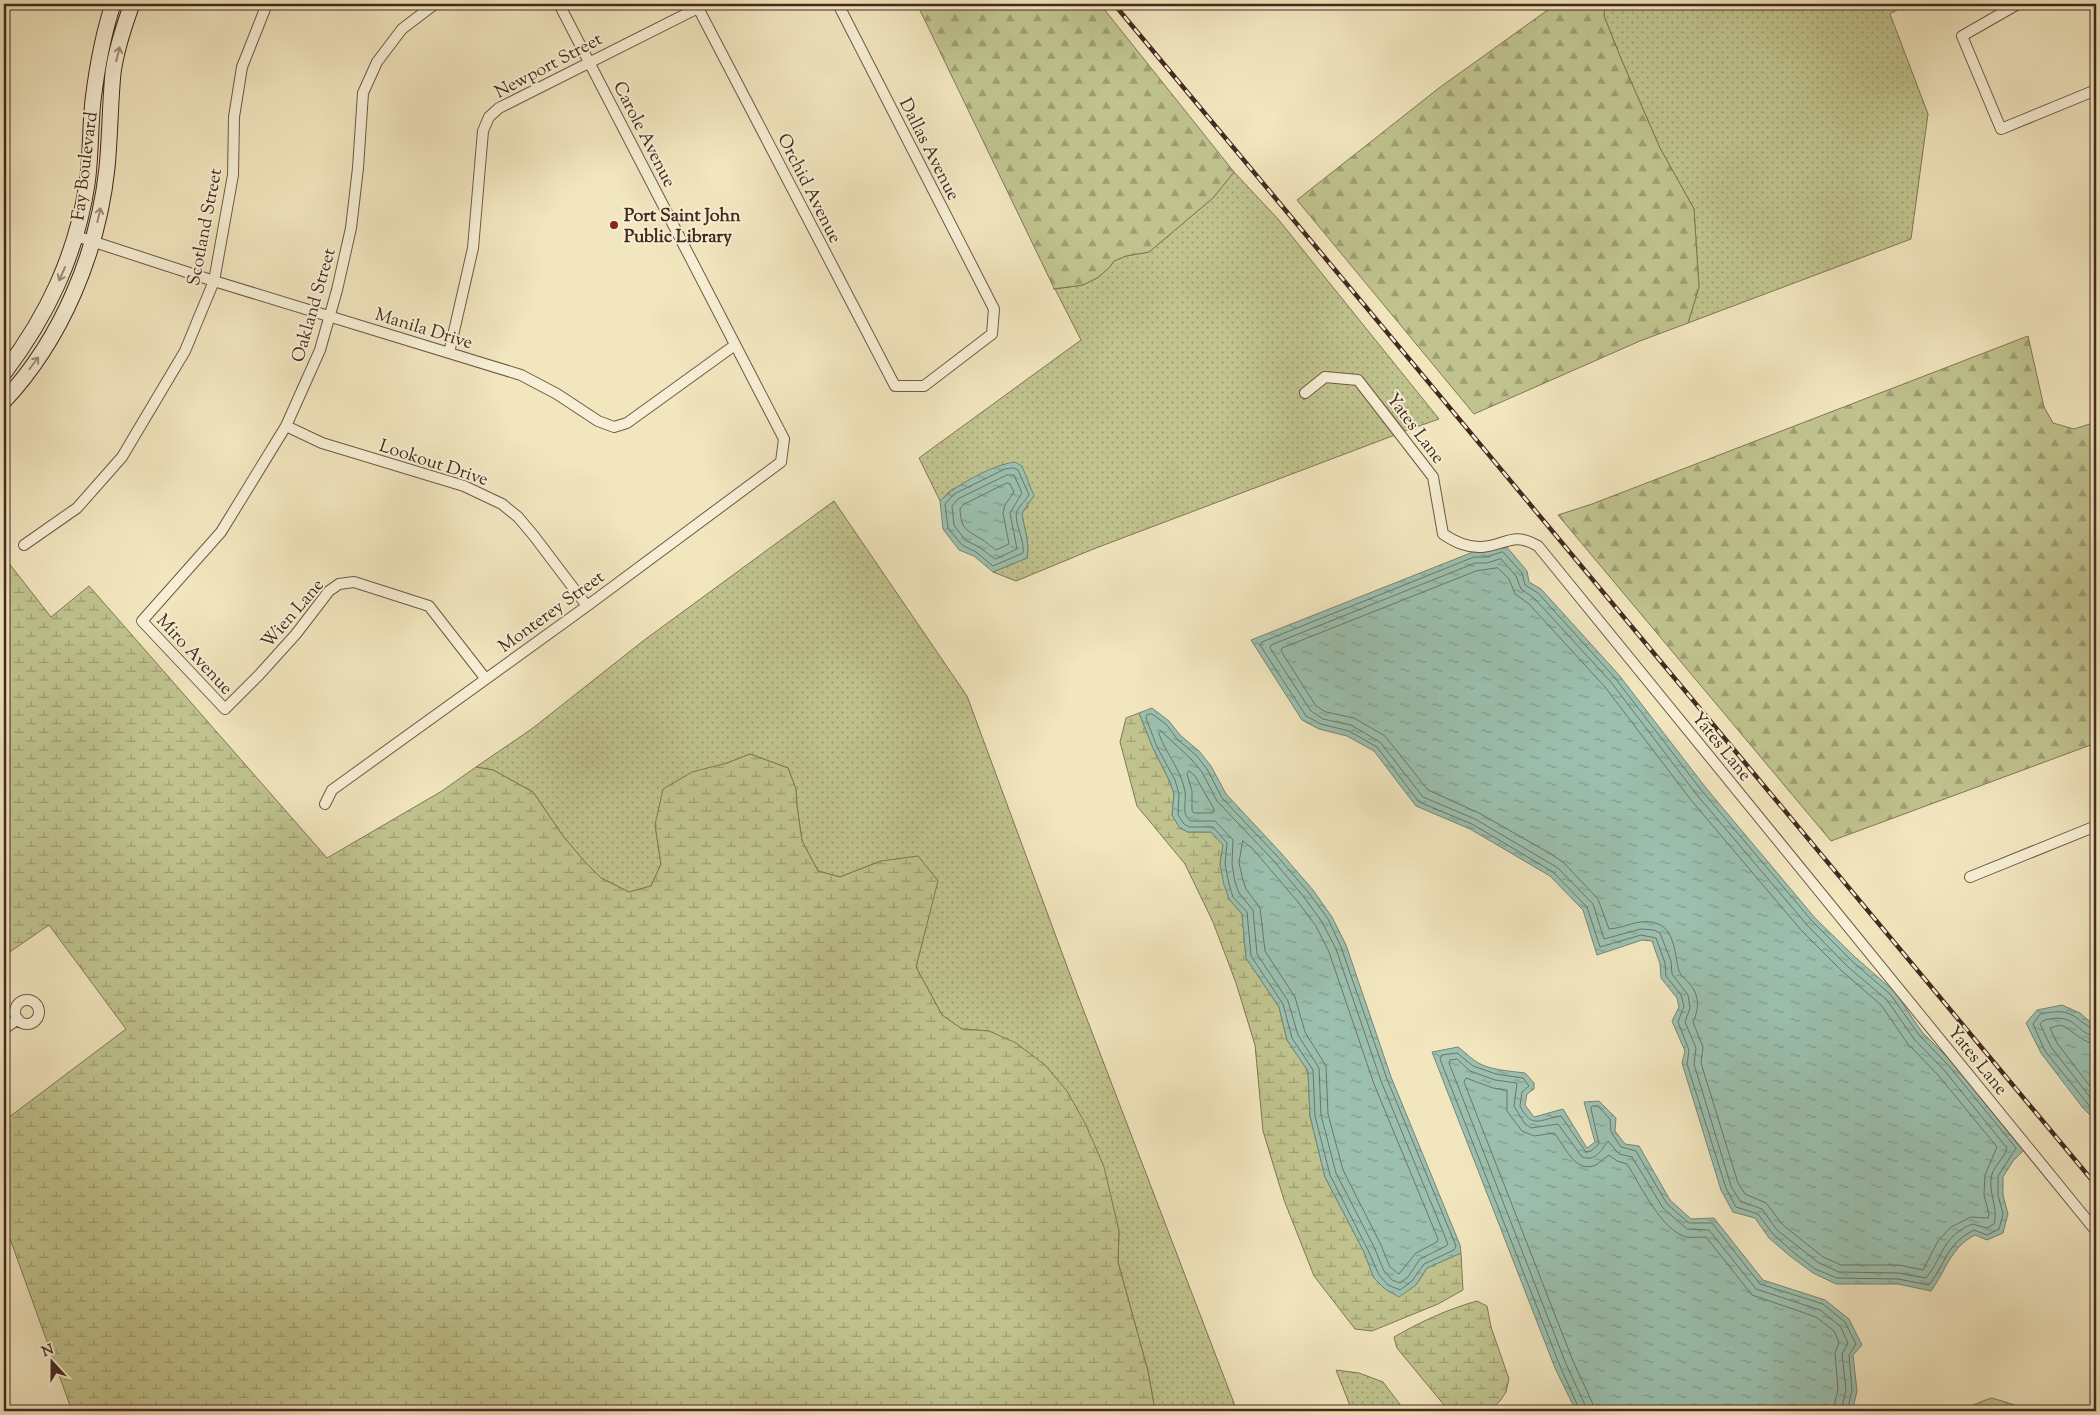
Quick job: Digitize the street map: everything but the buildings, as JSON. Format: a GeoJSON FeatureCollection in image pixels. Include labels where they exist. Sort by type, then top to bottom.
{"type":"FeatureCollection","features":[{"type":"Feature","properties":{"kind":"main road","name":"Fay Boulevard"},"geometry":{"type":"LineString","coordinates":[[4,373],[37,326],[66,265],[76,236],[87,183],[93,101],[100,52],[113,4]]}},
{"type":"Feature","properties":{"kind":"main road","name":"Fay Boulevard"},"geometry":{"type":"LineString","coordinates":[[7,392],[42,353],[64,312],[93,242],[107,168],[113,71],[132,4]]}},
{"type":"Feature","properties":{"kind":"street","name":"Scotland Street"},"geometry":{"type":"LineString","coordinates":[[24,545],[77,508],[122,457],[185,350],[214,281],[233,175],[234,117],[242,67],[267,4]]}},
{"type":"Feature","properties":{"kind":"street","name":"Oakland Street"},"geometry":{"type":"LineString","coordinates":[[142,620],[221,532],[286,426],[320,350],[337,290],[351,228],[358,168],[363,93],[377,62],[402,29],[435,4]]}},
{"type":"Feature","properties":{"kind":"street","name":"Carole Avenue"},"geometry":{"type":"LineString","coordinates":[[559,4],[784,439]]}},
{"type":"Feature","properties":{"kind":"street","name":"Dallas Avenue"},"geometry":{"type":"LineString","coordinates":[[838,4],[994,309],[992,334],[924,386],[895,386]]}},
{"type":"Feature","properties":{"kind":"street"},"geometry":{"type":"LineString","coordinates":[[2018,4],[1962,36],[2001,129],[2096,90]]}},
{"type":"Feature","properties":{"kind":"street","name":"Newport Street"},"geometry":{"type":"LineString","coordinates":[[449,353],[473,248],[483,131],[489,117],[499,108],[700,5]]}},
{"type":"Feature","properties":{"kind":"street","name":"Orchid Avenue"},"geometry":{"type":"LineString","coordinates":[[700,5],[895,386]]}},
{"type":"Feature","properties":{"kind":"street","name":"Manila Drive"},"geometry":{"type":"LineString","coordinates":[[76,236],[214,281],[521,375],[557,394],[598,422],[614,427],[627,423],[735,345]]}},
{"type":"Feature","properties":{"kind":"street","name":"Yates Lane"},"geometry":{"type":"LineString","coordinates":[[1305,393],[1325,377],[1358,380],[1433,477],[1443,534],[1455,542],[1467,546],[1483,547],[1514,538],[1526,539],[1538,546],[2096,1231]]}},
{"type":"Feature","properties":{"kind":"street","name":"Lookout Drive"},"geometry":{"type":"LineString","coordinates":[[286,426],[322,443],[464,486],[502,504],[534,536],[587,606]]}},
{"type":"Feature","properties":{"kind":"street","name":"Monterey Street"},"geometry":{"type":"LineString","coordinates":[[325,804],[332,790],[587,606],[781,462],[784,439]]}},
{"type":"Feature","properties":{"kind":"street","name":"Wien Lane"},"geometry":{"type":"LineString","coordinates":[[225,709],[296,634],[329,591],[339,584],[354,582],[429,606],[485,678]]}},
{"type":"Feature","properties":{"kind":"street","name":"Miro Avenue"},"geometry":{"type":"LineString","coordinates":[[142,620],[225,709]]}},
{"type":"Feature","properties":{"kind":"street"},"geometry":{"type":"LineString","coordinates":[[1970,877],[2096,826]]}},
{"type":"Feature","properties":{"kind":"street"},"geometry":{"type":"LineString","coordinates":[[4,1029],[18,1019]]}},
{"type":"Feature","properties":{"kind":"green space"},"geometry":{"type":"Polygon","coordinates":[[[917,4],[1100,4],[1234,172],[1213,198],[1149,252],[1126,256],[1114,261],[1097,278],[1083,285],[1053,289],[917,4]]]}},
{"type":"Feature","properties":{"kind":"green space"},"geometry":{"type":"Polygon","coordinates":[[[1556,4],[1605,4],[1604,16],[1622,61],[1660,148],[1694,209],[1699,287],[1688,323],[1640,341],[1474,414],[1297,200],[1439,88],[1556,4]]]}},
{"type":"Feature","properties":{"kind":"green space"},"geometry":{"type":"Polygon","coordinates":[[[1605,4],[1907,4],[1890,14],[1928,114],[1911,239],[1688,323],[1699,287],[1694,209],[1660,148],[1622,61],[1604,16],[1605,4]]]}},
{"type":"Feature","properties":{"kind":"green space"},"geometry":{"type":"Polygon","coordinates":[[[1234,172],[1278,219],[1439,419],[1405,431],[1362,377],[1358,375],[1322,373],[1299,391],[1304,400],[1327,382],[1356,385],[1395,435],[1096,548],[1016,581],[993,572],[1027,558],[1028,552],[1022,513],[1028,506],[1004,464],[951,490],[940,501],[919,458],[1081,340],[1055,289],[1083,285],[1097,278],[1114,261],[1126,256],[1149,252],[1213,198],[1234,172]]]}},
{"type":"Feature","properties":{"kind":"green space"},"geometry":{"type":"Polygon","coordinates":[[[2028,336],[2044,407],[2053,423],[2074,429],[2096,422],[2096,743],[1831,841],[1558,515],[1592,504],[2028,336]]]}},
{"type":"Feature","properties":{"kind":"green space"},"geometry":{"type":"Polygon","coordinates":[[[834,501],[967,696],[1075,988],[1237,1411],[1155,1411],[1148,1371],[1118,1262],[1119,1231],[989,1031],[962,1029],[942,1015],[916,967],[926,926],[881,861],[840,877],[818,871],[802,841],[796,789],[788,768],[750,754],[727,763],[655,825],[661,864],[651,886],[629,892],[601,878],[585,862],[563,836],[533,792],[493,770],[476,767],[533,728],[643,641],[834,501]]]}},
{"type":"Feature","properties":{"kind":"green space"},"geometry":{"type":"Polygon","coordinates":[[[4,557],[51,617],[89,586],[327,858],[442,791],[476,767],[493,770],[533,792],[563,836],[585,862],[601,878],[629,892],[651,886],[661,864],[655,825],[663,789],[692,772],[727,763],[750,754],[788,768],[796,789],[802,841],[818,871],[840,877],[881,861],[918,856],[938,881],[916,967],[942,1015],[962,1029],[989,1031],[1016,1043],[1045,1065],[1067,1091],[1086,1125],[1104,1167],[1119,1231],[1118,1262],[1148,1371],[1155,1411],[72,1411],[4,1222],[4,1121],[126,1029],[49,925],[4,956],[4,557]]]}},
{"type":"Feature","properties":{"kind":"green space"},"geometry":{"type":"Polygon","coordinates":[[[1139,713],[1153,748],[1170,782],[1174,794],[1172,815],[1180,828],[1188,832],[1211,832],[1223,845],[1220,864],[1229,899],[1242,914],[1246,958],[1279,1007],[1287,1040],[1308,1071],[1310,1116],[1325,1177],[1364,1252],[1374,1278],[1416,1285],[1427,1268],[1461,1253],[1463,1290],[1438,1304],[1372,1331],[1355,1329],[1314,1276],[1284,1200],[1263,1131],[1255,1045],[1236,983],[1213,922],[1185,864],[1137,806],[1120,742],[1126,718],[1139,713]]]}},
{"type":"Feature","properties":{"kind":"green space"},"geometry":{"type":"Polygon","coordinates":[[[1477,1301],[1487,1306],[1491,1327],[1509,1379],[1506,1392],[1500,1401],[1488,1411],[1449,1411],[1397,1348],[1394,1337],[1434,1316],[1477,1301]]]}},
{"type":"Feature","properties":{"kind":"green space"},"geometry":{"type":"Polygon","coordinates":[[[1336,1370],[1359,1373],[1383,1382],[1405,1411],[1352,1411],[1336,1370]]]}},
{"type":"Feature","properties":{"kind":"green space"},"geometry":{"type":"Polygon","coordinates":[[[1992,1398],[2015,1405],[2021,1411],[1955,1411],[1992,1398]]]}},
{"type":"Feature","properties":{"kind":"water"},"geometry":{"type":"Polygon","coordinates":[[[1015,462],[1022,466],[1034,496],[1022,513],[1027,541],[1027,558],[993,572],[974,556],[959,550],[943,529],[940,501],[955,489],[985,471],[1015,462]]]}},
{"type":"Feature","properties":{"kind":"water"},"geometry":{"type":"Polygon","coordinates":[[[1506,546],[1527,571],[1529,582],[1541,589],[1619,675],[1706,788],[1815,918],[1895,992],[1922,1032],[1952,1062],[2024,1150],[2013,1161],[2003,1177],[2003,1195],[2008,1214],[2003,1233],[1987,1240],[1975,1235],[1967,1240],[1954,1253],[1931,1291],[1898,1284],[1836,1284],[1813,1273],[1790,1256],[1769,1238],[1755,1218],[1733,1212],[1721,1190],[1682,1063],[1685,1051],[1672,1021],[1679,1007],[1677,998],[1661,978],[1660,964],[1652,941],[1642,940],[1597,955],[1583,910],[1550,876],[1470,829],[1416,806],[1374,751],[1347,736],[1319,729],[1302,720],[1251,640],[1473,552],[1485,552],[1506,546]]]}},
{"type":"Feature","properties":{"kind":"water"},"geometry":{"type":"Polygon","coordinates":[[[1152,708],[1169,721],[1180,735],[1199,751],[1211,766],[1226,794],[1313,890],[1332,917],[1346,945],[1391,1077],[1460,1245],[1461,1253],[1427,1268],[1416,1285],[1399,1297],[1385,1289],[1374,1278],[1364,1252],[1325,1177],[1310,1116],[1308,1071],[1287,1040],[1279,1007],[1246,958],[1242,914],[1229,899],[1224,885],[1220,864],[1223,845],[1211,832],[1188,832],[1180,828],[1172,815],[1174,794],[1139,713],[1152,708]]]}},
{"type":"Feature","properties":{"kind":"water"},"geometry":{"type":"Polygon","coordinates":[[[2062,1005],[2080,1013],[2096,1027],[2096,1121],[2083,1108],[2041,1053],[2026,1023],[2037,1010],[2062,1005]]]}},
{"type":"Feature","properties":{"kind":"water"},"geometry":{"type":"Polygon","coordinates":[[[1458,1047],[1485,1066],[1498,1070],[1525,1073],[1534,1083],[1534,1089],[1527,1094],[1525,1105],[1534,1117],[1563,1109],[1587,1148],[1595,1142],[1584,1102],[1599,1101],[1616,1118],[1615,1131],[1625,1144],[1639,1146],[1670,1200],[1691,1219],[1714,1218],[1763,1280],[1825,1300],[1849,1319],[1862,1345],[1853,1355],[1857,1391],[1853,1408],[1849,1411],[1576,1411],[1555,1368],[1432,1052],[1458,1047]]]}},
{"type":"Feature","properties":{"kind":"railway"},"geometry":{"type":"LineString","coordinates":[[1114,4],[2096,1185]]}},
{"type":"Feature","properties":{"kind":"place","name":"Port Saint John Public Library"},"geometry":{"type":"Point","coordinates":[614,225]}}]}
